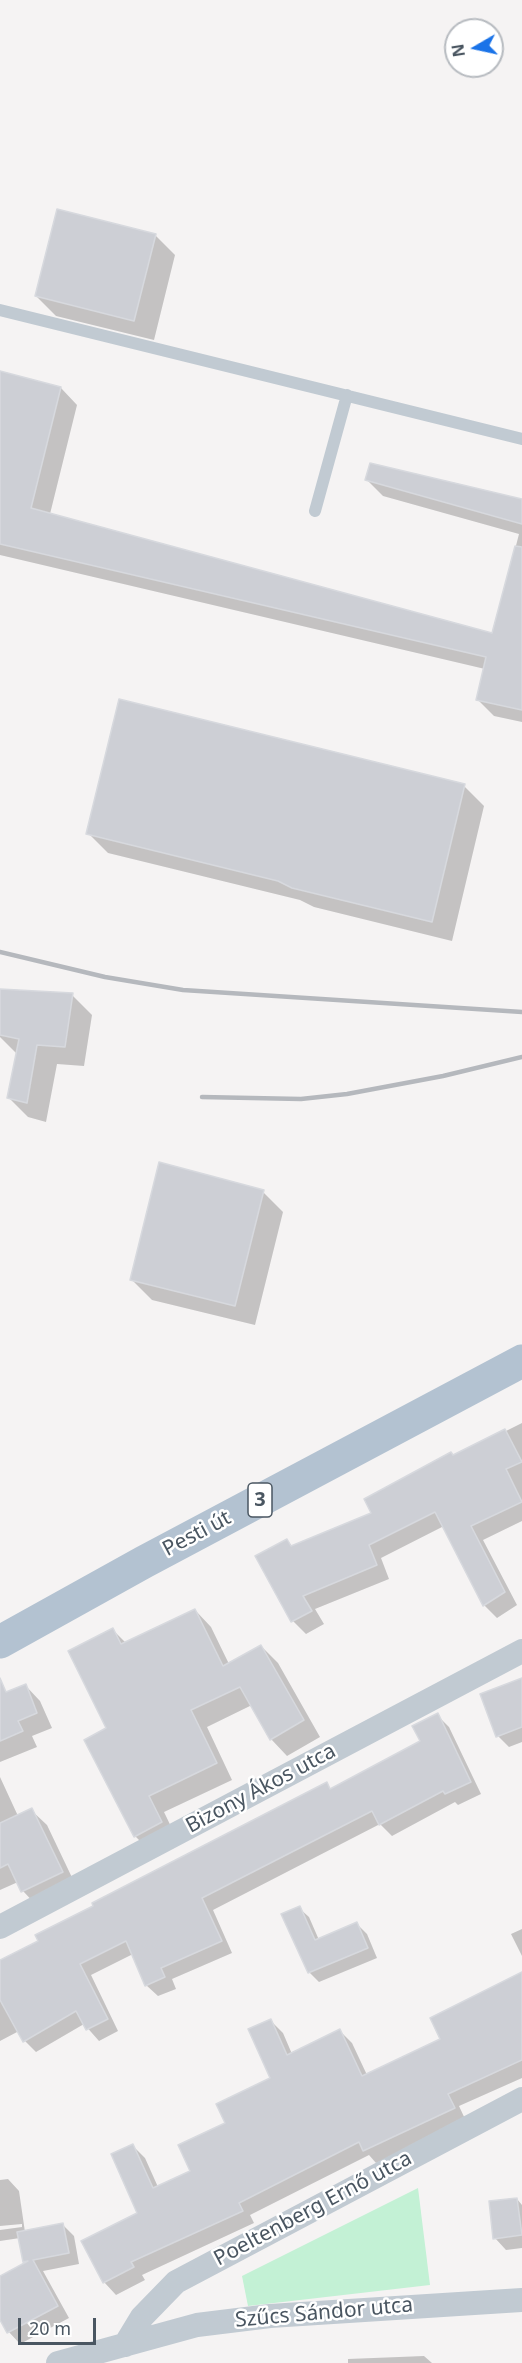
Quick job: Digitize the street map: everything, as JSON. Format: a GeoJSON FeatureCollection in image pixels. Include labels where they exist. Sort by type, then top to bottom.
{"type":"FeatureCollection","features":[{"type":"Feature","properties":{"kind":"main road","name":"Pesti út"},"geometry":{"type":"LineString","coordinates":[[0,1642],[144,1562],[522,1361]]}},
{"type":"Feature","properties":{"kind":"street","name":"Bizony Ákos utca"},"geometry":{"type":"LineString","coordinates":[[0,1928],[522,1651]]}},
{"type":"Feature","properties":{"kind":"street","name":"Poeltenberg Ernő utca"},"geometry":{"type":"LineString","coordinates":[[125,2345],[142,2317],[176,2282],[522,2099]]}},
{"type":"Feature","properties":{"kind":"street","name":"Szűcs Sándor utca"},"geometry":{"type":"LineString","coordinates":[[58,2363],[197,2325],[270,2316],[522,2300]]}},
{"type":"Feature","properties":{"kind":"lane"},"geometry":{"type":"LineString","coordinates":[[0,310],[522,439]]}},
{"type":"Feature","properties":{"kind":"lane"},"geometry":{"type":"LineString","coordinates":[[315,511],[346,395]]}},
{"type":"Feature","properties":{"kind":"green space"},"geometry":{"type":"Polygon","coordinates":[[[418,2188],[430,2285],[248,2306],[242,2276],[418,2188]]]}},
{"type":"Feature","properties":{"kind":"building"},"geometry":{"type":"Polygon","coordinates":[[[57,209],[156,234],[134,321],[35,296],[57,209]]]}},
{"type":"Feature","properties":{"kind":"building"},"geometry":{"type":"Polygon","coordinates":[[[0,371],[61,387],[31,508],[492,633],[515,546],[522,547],[522,710],[476,700],[486,657],[0,544],[0,371]]]}},
{"type":"Feature","properties":{"kind":"building"},"geometry":{"type":"Polygon","coordinates":[[[370,463],[522,499],[522,524],[365,480],[370,463]]]}},
{"type":"Feature","properties":{"kind":"building"},"geometry":{"type":"Polygon","coordinates":[[[119,699],[465,784],[432,922],[86,834],[119,699]]]}},
{"type":"Feature","properties":{"kind":"building"},"geometry":{"type":"Polygon","coordinates":[[[0,989],[73,993],[65,1047],[37,1045],[27,1103],[7,1098],[19,1039],[0,1035],[0,989]]]}},
{"type":"Feature","properties":{"kind":"building"},"geometry":{"type":"Polygon","coordinates":[[[159,1162],[264,1190],[235,1306],[130,1280],[159,1162]]]}},
{"type":"Feature","properties":{"kind":"building"},"geometry":{"type":"Polygon","coordinates":[[[505,1429],[522,1462],[506,1469],[522,1502],[471,1526],[505,1592],[483,1606],[435,1512],[369,1545],[377,1565],[303,1596],[312,1611],[291,1622],[255,1556],[287,1539],[291,1546],[371,1513],[364,1499],[451,1452],[453,1455],[505,1429]]]}},
{"type":"Feature","properties":{"kind":"building"},"geometry":{"type":"Polygon","coordinates":[[[195,1609],[223,1666],[261,1645],[304,1720],[270,1740],[240,1687],[191,1710],[217,1763],[149,1796],[162,1822],[134,1837],[84,1740],[106,1728],[68,1651],[113,1628],[121,1644],[195,1609]]]}},
{"type":"Feature","properties":{"kind":"building"},"geometry":{"type":"Polygon","coordinates":[[[0,1678],[6,1692],[26,1684],[37,1713],[18,1721],[23,1731],[0,1741],[0,1678]]]}},
{"type":"Feature","properties":{"kind":"building"},"geometry":{"type":"Polygon","coordinates":[[[522,1678],[522,1727],[496,1737],[480,1694],[522,1678]]]}},
{"type":"Feature","properties":{"kind":"building"},"geometry":{"type":"Polygon","coordinates":[[[438,1713],[471,1782],[445,1794],[443,1791],[379,1825],[372,1811],[202,1898],[222,1941],[161,1968],[165,1977],[145,1986],[126,1941],[80,1964],[108,2019],[86,2030],[76,2011],[23,2042],[0,2000],[0,1960],[38,1941],[35,1935],[93,1906],[92,1903],[327,1782],[330,1789],[420,1741],[412,1726],[438,1713]]]}},
{"type":"Feature","properties":{"kind":"building"},"geometry":{"type":"Polygon","coordinates":[[[32,1808],[63,1872],[21,1892],[8,1864],[0,1868],[0,1823],[32,1808]]]}},
{"type":"Feature","properties":{"kind":"building"},"geometry":{"type":"Polygon","coordinates":[[[300,1906],[315,1940],[357,1922],[368,1948],[308,1973],[281,1914],[300,1906]]]}},
{"type":"Feature","properties":{"kind":"building"},"geometry":{"type":"Polygon","coordinates":[[[522,1972],[522,2060],[448,2094],[455,2108],[363,2151],[359,2142],[239,2203],[243,2211],[131,2262],[134,2267],[103,2283],[81,2241],[137,2213],[111,2154],[133,2144],[153,2188],[190,2171],[178,2145],[225,2123],[216,2104],[270,2078],[248,2029],[271,2019],[287,2055],[340,2029],[362,2076],[440,2039],[430,2018],[522,1972]]]}},
{"type":"Feature","properties":{"kind":"building"},"geometry":{"type":"Polygon","coordinates":[[[517,2198],[522,2235],[493,2239],[489,2201],[517,2198]]]}},
{"type":"Feature","properties":{"kind":"building"},"geometry":{"type":"Polygon","coordinates":[[[63,2223],[69,2253],[33,2260],[58,2306],[7,2333],[0,2320],[0,2276],[28,2261],[23,2262],[17,2232],[63,2223]]]}},
{"type":"Feature","properties":{"kind":"railway"},"geometry":{"type":"LineString","coordinates":[[0,952],[105,977],[183,990],[522,1012]]}},
{"type":"Feature","properties":{"kind":"railway"},"geometry":{"type":"LineString","coordinates":[[202,1097],[301,1099],[347,1094],[443,1076],[522,1057]]}}]}
